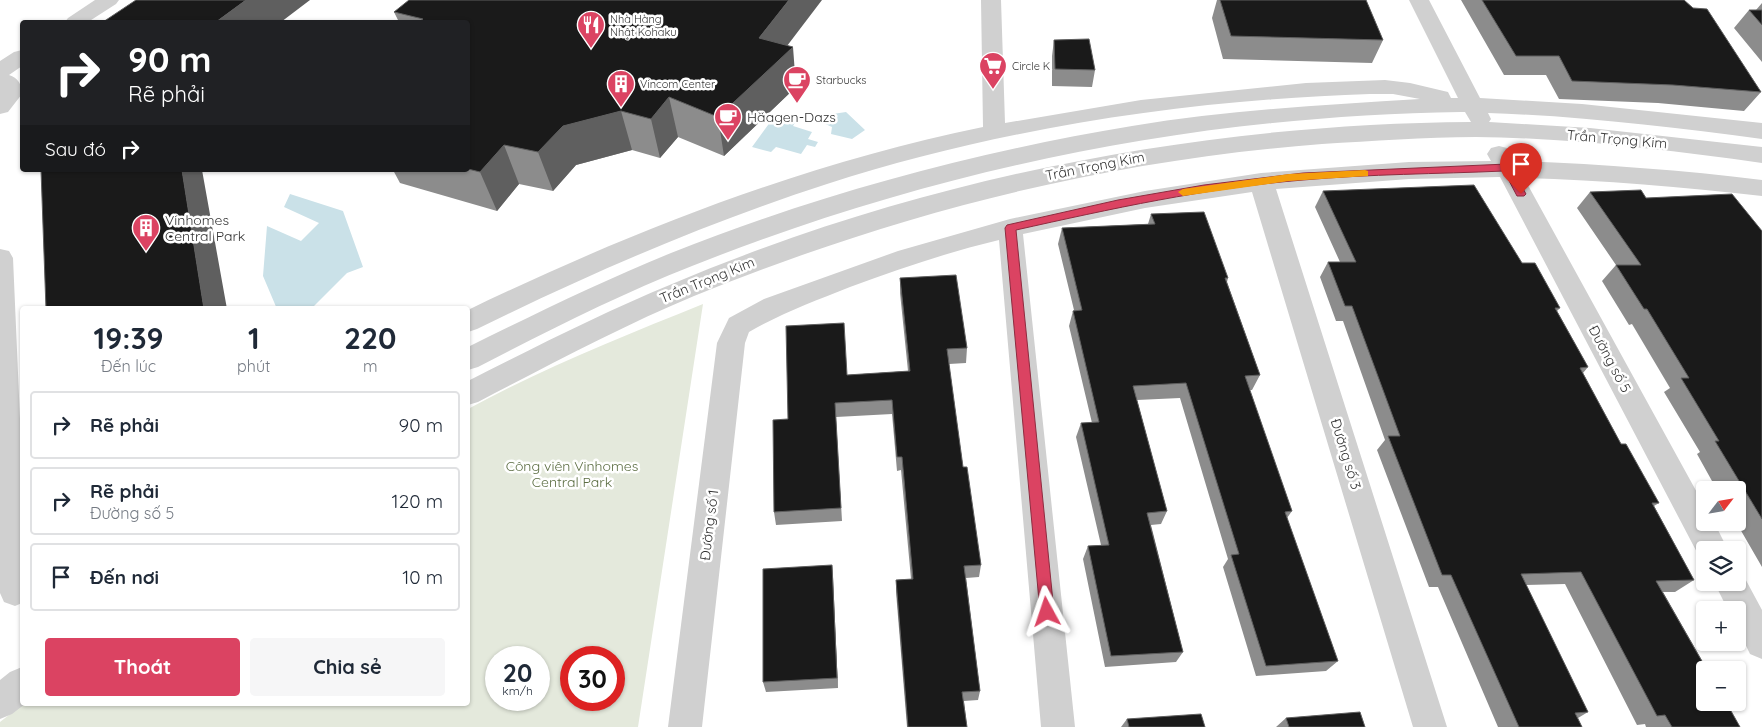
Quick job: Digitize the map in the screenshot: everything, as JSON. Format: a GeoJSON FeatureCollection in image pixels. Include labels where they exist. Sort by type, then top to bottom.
{"type":"FeatureCollection","features":[{"type":"Feature","properties":{"kind":"street"},"geometry":{"type":"LineString","coordinates":[[78,20],[109,0]]}},
{"type":"Feature","properties":{"kind":"street"},"geometry":{"type":"LineString","coordinates":[[991,0],[994,132]]}},
{"type":"Feature","properties":{"kind":"street","name":"Đường số 5"},"geometry":{"type":"LineString","coordinates":[[1419,0],[1486,130],[1707,541]]}},
{"type":"Feature","properties":{"kind":"street"},"geometry":{"type":"LineString","coordinates":[[0,71],[20,58]]}},
{"type":"Feature","properties":{"kind":"street"},"geometry":{"type":"LineString","coordinates":[[0,79],[8,81],[12,86],[12,93],[0,107]]}},
{"type":"Feature","properties":{"kind":"street","name":"Trần Trọng Kim"},"geometry":{"type":"LineString","coordinates":[[470,321],[515,298],[601,260],[738,206],[867,164],[994,132],[1127,109],[1288,91],[1398,87],[1473,105]]}},
{"type":"Feature","properties":{"kind":"street"},"geometry":{"type":"LineString","coordinates":[[0,107],[20,95]]}},
{"type":"Feature","properties":{"kind":"street","name":"Trần Trọng Kim"},"geometry":{"type":"LineString","coordinates":[[470,358],[601,292],[675,260],[801,216],[950,170],[1038,150],[1194,124],[1330,111],[1473,105],[1678,120],[1762,131]]}},
{"type":"Feature","properties":{"kind":"street","name":"Trần Trọng Kim"},"geometry":{"type":"LineString","coordinates":[[470,393],[574,338],[738,267],[882,217],[974,191],[1122,160],[1306,136],[1486,130],[1660,143],[1762,155]]}},
{"type":"Feature","properties":{"kind":"street"},"geometry":{"type":"LineString","coordinates":[[1058,727],[1010,228],[1118,204],[1303,176],[1507,168],[1688,178],[1762,188]]}},
{"type":"Feature","properties":{"kind":"street","name":"Đường số 3"},"geometry":{"type":"LineString","coordinates":[[1261,181],[1430,727]]}},
{"type":"Feature","properties":{"kind":"street","name":"Đường số 1"},"geometry":{"type":"LineString","coordinates":[[685,727],[730,343],[738,325],[773,306],[926,250],[1010,228]]}},
{"type":"Feature","properties":{"kind":"street"},"geometry":{"type":"LineString","coordinates":[[0,258],[12,593]]}},
{"type":"Feature","properties":{"kind":"street"},"geometry":{"type":"LineString","coordinates":[[1735,591],[1762,643]]}},
{"type":"Feature","properties":{"kind":"street"},"geometry":{"type":"LineString","coordinates":[[0,692],[20,685]]}},
{"type":"Feature","properties":{"kind":"street"},"geometry":{"type":"LineString","coordinates":[[0,702],[20,686]]}},
{"type":"Feature","properties":{"kind":"green space","name":"Công viên Vinhomes Central Park"},"geometry":{"type":"Polygon","coordinates":[[[703,304],[638,727],[0,727],[0,722],[20,706],[470,706],[470,408],[554,366],[703,304]]]}},
{"type":"Feature","properties":{"kind":"water"},"geometry":{"type":"Polygon","coordinates":[[[846,112],[865,130],[852,139],[831,134],[832,127],[821,122],[826,115],[846,112]]]}},
{"type":"Feature","properties":{"kind":"water"},"geometry":{"type":"Polygon","coordinates":[[[776,114],[797,119],[793,126],[812,132],[808,139],[818,142],[815,147],[807,145],[801,154],[776,147],[771,152],[752,147],[776,114]]]}},
{"type":"Feature","properties":{"kind":"water"},"geometry":{"type":"Polygon","coordinates":[[[290,194],[343,211],[363,267],[347,273],[314,306],[276,306],[263,276],[267,226],[301,241],[319,223],[284,207],[290,194]]]}},
{"type":"Feature","properties":{"kind":"building"},"geometry":{"type":"Polygon","coordinates":[[[136,0],[246,0],[219,20],[106,20],[136,0]]]}},
{"type":"Feature","properties":{"kind":"building","name":"Vincom Center"},"geometry":{"type":"Polygon","coordinates":[[[409,0],[789,0],[759,38],[793,47],[718,117],[669,97],[651,119],[621,111],[563,126],[538,152],[504,145],[480,172],[470,170],[470,20],[422,20],[423,19],[394,12],[409,0]]]}},
{"type":"Feature","properties":{"kind":"building"},"geometry":{"type":"Polygon","coordinates":[[[1220,0],[1366,0],[1383,40],[1231,36],[1220,0]]]}},
{"type":"Feature","properties":{"kind":"building"},"geometry":{"type":"Polygon","coordinates":[[[1482,0],[1684,0],[1693,8],[1707,9],[1761,92],[1673,85],[1572,81],[1559,56],[1516,56],[1482,0]]]}},
{"type":"Feature","properties":{"kind":"building"},"geometry":{"type":"Polygon","coordinates":[[[1749,10],[1762,10],[1762,25],[1749,10]]]}},
{"type":"Feature","properties":{"kind":"building"},"geometry":{"type":"Polygon","coordinates":[[[1089,39],[1095,70],[1055,69],[1054,40],[1089,39]]]}},
{"type":"Feature","properties":{"kind":"building","name":"Vinhomes Central Park"},"geometry":{"type":"Polygon","coordinates":[[[41,172],[182,172],[204,306],[46,306],[41,172]]]}},
{"type":"Feature","properties":{"kind":"building"},"geometry":{"type":"Polygon","coordinates":[[[1474,185],[1522,263],[1535,263],[1560,308],[1555,308],[1588,367],[1580,368],[1621,444],[1626,444],[1659,503],[1652,503],[1694,580],[1656,581],[1702,661],[1696,661],[1696,711],[1731,711],[1740,727],[1672,727],[1665,715],[1657,716],[1581,572],[1521,574],[1588,712],[1575,713],[1582,727],[1519,727],[1451,575],[1442,575],[1388,436],[1400,436],[1352,306],[1345,306],[1328,262],[1356,262],[1323,191],[1474,185]]]}},
{"type":"Feature","properties":{"kind":"building"},"geometry":{"type":"Polygon","coordinates":[[[1641,190],[1646,198],[1732,194],[1762,231],[1762,519],[1746,492],[1746,481],[1739,481],[1715,441],[1719,441],[1681,378],[1689,378],[1647,309],[1644,309],[1616,265],[1641,265],[1590,192],[1641,190]]]}},
{"type":"Feature","properties":{"kind":"building"},"geometry":{"type":"Polygon","coordinates":[[[1204,212],[1228,278],[1225,278],[1260,375],[1245,376],[1292,511],[1285,512],[1338,661],[1266,666],[1231,555],[1239,554],[1186,383],[1133,386],[1167,511],[1147,513],[1183,652],[1111,656],[1088,546],[1109,545],[1081,423],[1099,422],[1073,311],[1082,310],[1062,228],[1155,224],[1151,214],[1204,212]]]}},
{"type":"Feature","properties":{"kind":"building"},"geometry":{"type":"Polygon","coordinates":[[[956,275],[967,348],[947,349],[963,467],[967,467],[981,565],[964,566],[980,691],[962,692],[967,727],[908,727],[896,580],[913,579],[902,457],[897,457],[892,400],[835,403],[841,508],[774,512],[773,420],[788,419],[786,326],[844,323],[847,375],[910,371],[900,278],[956,275]]]}},
{"type":"Feature","properties":{"kind":"building"},"geometry":{"type":"Polygon","coordinates":[[[832,565],[837,678],[763,682],[763,569],[832,565]]]}},
{"type":"Feature","properties":{"kind":"building"},"geometry":{"type":"Polygon","coordinates":[[[1360,712],[1365,727],[1289,727],[1286,718],[1360,712]]]}},
{"type":"Feature","properties":{"kind":"building"},"geometry":{"type":"Polygon","coordinates":[[[1201,714],[1205,727],[1129,727],[1127,719],[1201,714]]]}},
{"type":"Feature","properties":{"kind":"slow traffic"},"geometry":{"type":"LineString","coordinates":[[1183,192],[1303,176],[1365,174]]}},
{"type":"Feature","properties":{"kind":"place","name":"Nhà Hàng Nhật Kohaku"},"geometry":{"type":"Point","coordinates":[591,49]}},
{"type":"Feature","properties":{"kind":"place","name":"Circle K"},"geometry":{"type":"Point","coordinates":[993,90]}},
{"type":"Feature","properties":{"kind":"place","name":"Starbucks"},"geometry":{"type":"Point","coordinates":[797,104]}},
{"type":"Feature","properties":{"kind":"place","name":"Vincom Center"},"geometry":{"type":"Point","coordinates":[621,108]}},
{"type":"Feature","properties":{"kind":"place","name":"Häagen-Dazs"},"geometry":{"type":"Point","coordinates":[728,141]}},
{"type":"Feature","properties":{"kind":"place","name":"Vinhomes Central Park"},"geometry":{"type":"Point","coordinates":[146,252]}},
{"type":"Feature","properties":{"kind":"route"},"geometry":{"type":"LineString","coordinates":[[1047,612],[1010,228],[1118,204],[1204,188],[1303,176],[1507,168],[1521,194]]}}]}
